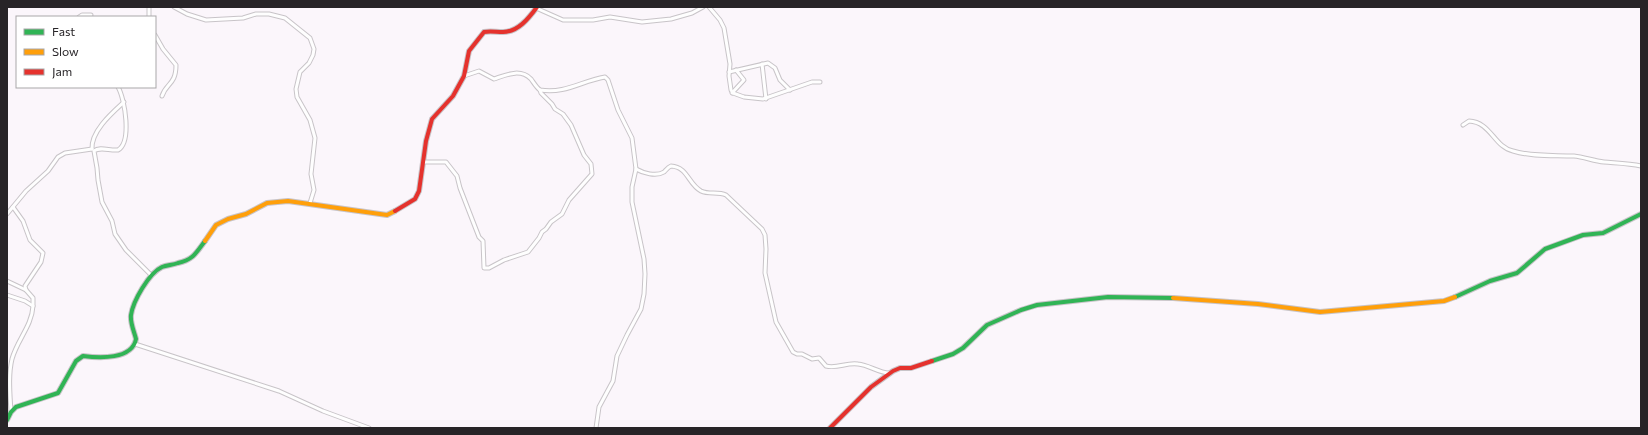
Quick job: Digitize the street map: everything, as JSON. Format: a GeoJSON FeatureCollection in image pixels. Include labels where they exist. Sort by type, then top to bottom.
{"type":"FeatureCollection","features":[{"type":"Feature","properties":{"kind":"street"},"geometry":{"type":"LineString","coordinates":[[174,7],[187,14],[206,20],[243,18],[256,14],[269,14],[285,18],[310,38],[313,44],[313,55],[309,63],[300,72],[296,89],[297,97],[312,126],[315,138],[311,174],[314,190],[310,203]]}},
{"type":"Feature","properties":{"kind":"street"},"geometry":{"type":"LineString","coordinates":[[7,420],[11,412],[16,407],[58,393],[79,358],[86,356],[103,358],[130,350],[135,344],[136,335],[131,323],[131,314],[143,286],[151,275],[162,268],[184,262],[194,257],[216,225],[228,219],[246,214],[259,206],[272,202],[288,201],[310,203],[360,212],[391,214],[417,198],[432,119],[449,102],[464,76],[469,51],[482,33],[512,31],[526,20],[536,7],[561,20],[593,20],[610,17],[642,22],[670,19],[692,13],[703,7]]}},
{"type":"Feature","properties":{"kind":"street"},"geometry":{"type":"LineString","coordinates":[[708,7],[723,25],[729,54],[729,72],[732,92]]}},
{"type":"Feature","properties":{"kind":"street"},"geometry":{"type":"LineString","coordinates":[[81,16],[85,14],[91,15]]}},
{"type":"Feature","properties":{"kind":"street"},"geometry":{"type":"LineString","coordinates":[[156,37],[163,49],[176,65],[173,82],[164,91],[162,96]]}},
{"type":"Feature","properties":{"kind":"street"},"geometry":{"type":"LineString","coordinates":[[729,72],[768,63],[775,68],[780,80],[790,90]]}},
{"type":"Feature","properties":{"kind":"street"},"geometry":{"type":"LineString","coordinates":[[762,64],[766,99]]}},
{"type":"Feature","properties":{"kind":"street"},"geometry":{"type":"LineString","coordinates":[[732,92],[744,80],[736,70]]}},
{"type":"Feature","properties":{"kind":"street"},"geometry":{"type":"LineString","coordinates":[[423,162],[446,162],[456,174],[479,237],[484,243],[483,260],[485,269],[504,260],[526,253],[539,238],[542,232],[546,230],[549,224],[562,214],[569,200],[590,177],[593,171],[591,164],[584,155],[571,125],[563,114],[555,109],[528,77],[516,73],[502,75],[494,79],[479,71],[464,76]]}},
{"type":"Feature","properties":{"kind":"street"},"geometry":{"type":"LineString","coordinates":[[540,90],[557,91],[574,87],[583,82],[606,78],[618,110],[631,134],[636,169],[632,187],[632,202],[645,265],[643,303],[617,356],[613,381],[600,407],[596,428]]}},
{"type":"Feature","properties":{"kind":"street"},"geometry":{"type":"LineString","coordinates":[[732,92],[750,98],[766,99],[812,82],[820,82]]}},
{"type":"Feature","properties":{"kind":"street"},"geometry":{"type":"LineString","coordinates":[[7,214],[26,191],[48,171],[58,157],[65,153],[99,148],[118,150],[122,146],[125,138],[124,102],[119,88]]}},
{"type":"Feature","properties":{"kind":"street"},"geometry":{"type":"LineString","coordinates":[[124,102],[102,125],[94,139],[93,150],[98,168],[98,180],[102,202],[112,221],[116,234],[126,250],[151,275]]}},
{"type":"Feature","properties":{"kind":"street"},"geometry":{"type":"LineString","coordinates":[[1463,125],[1469,121],[1477,123],[1489,130],[1503,147],[1513,152],[1558,157],[1575,156],[1603,162],[1641,166]]}},
{"type":"Feature","properties":{"kind":"street"},"geometry":{"type":"LineString","coordinates":[[636,169],[644,173],[655,174],[664,172],[671,166],[681,168],[697,188],[704,192],[723,193],[762,229],[765,235],[766,249],[765,273],[774,316],[793,352],[803,354],[811,359],[819,358],[826,366],[835,367],[844,364],[858,364],[877,369],[884,373],[889,373]]}},
{"type":"Feature","properties":{"kind":"street"},"geometry":{"type":"LineString","coordinates":[[13,207],[23,221],[30,240],[43,253],[41,262],[25,286],[26,290]]}},
{"type":"Feature","properties":{"kind":"street"},"geometry":{"type":"LineString","coordinates":[[830,428],[871,387],[889,373],[897,369],[910,368],[953,354],[960,350],[987,325],[1007,315],[1030,307],[1058,302],[1108,297],[1168,297],[1258,304],[1320,312],[1444,301],[1460,296],[1490,282],[1517,272],[1545,249],[1583,235],[1603,233],[1641,214]]}},
{"type":"Feature","properties":{"kind":"street"},"geometry":{"type":"LineString","coordinates":[[7,281],[26,290],[33,298],[30,321],[12,358],[9,385],[11,412]]}},
{"type":"Feature","properties":{"kind":"street"},"geometry":{"type":"LineString","coordinates":[[7,295],[25,301],[33,306]]}},
{"type":"Feature","properties":{"kind":"street"},"geometry":{"type":"LineString","coordinates":[[135,344],[279,391],[323,411],[369,428]]}},
{"type":"Feature","properties":{"kind":"traffic: fast"},"geometry":{"type":"LineString","coordinates":[[1455,297],[1490,281],[1517,273],[1545,249],[1583,235],[1603,233],[1641,214]]}},
{"type":"Feature","properties":{"kind":"traffic: fast"},"geometry":{"type":"LineString","coordinates":[[7,420],[11,412],[16,407],[58,393],[76,361],[83,356],[106,357],[122,354],[128,351],[133,346],[136,339],[132,327],[131,315],[132,309],[142,288],[157,270],[191,258],[205,241]]}},
{"type":"Feature","properties":{"kind":"traffic: fast"},"geometry":{"type":"LineString","coordinates":[[932,361],[953,354],[963,348],[987,325],[1021,310],[1037,305],[1108,297],[1173,298]]}},
{"type":"Feature","properties":{"kind":"traffic: slow"},"geometry":{"type":"LineString","coordinates":[[205,241],[216,225],[228,219],[246,214],[267,203],[288,201],[387,215],[395,211]]}},
{"type":"Feature","properties":{"kind":"traffic: slow"},"geometry":{"type":"LineString","coordinates":[[1173,298],[1258,304],[1320,312],[1444,301],[1455,297]]}},
{"type":"Feature","properties":{"kind":"traffic: jam"},"geometry":{"type":"LineString","coordinates":[[395,211],[415,199],[419,191],[426,141],[432,119],[453,96],[464,76],[469,51],[484,32],[503,32],[514,30],[523,24],[537,7]]}},
{"type":"Feature","properties":{"kind":"traffic: jam"},"geometry":{"type":"LineString","coordinates":[[830,428],[871,387],[893,371],[900,368],[911,368],[932,361]]}}]}
